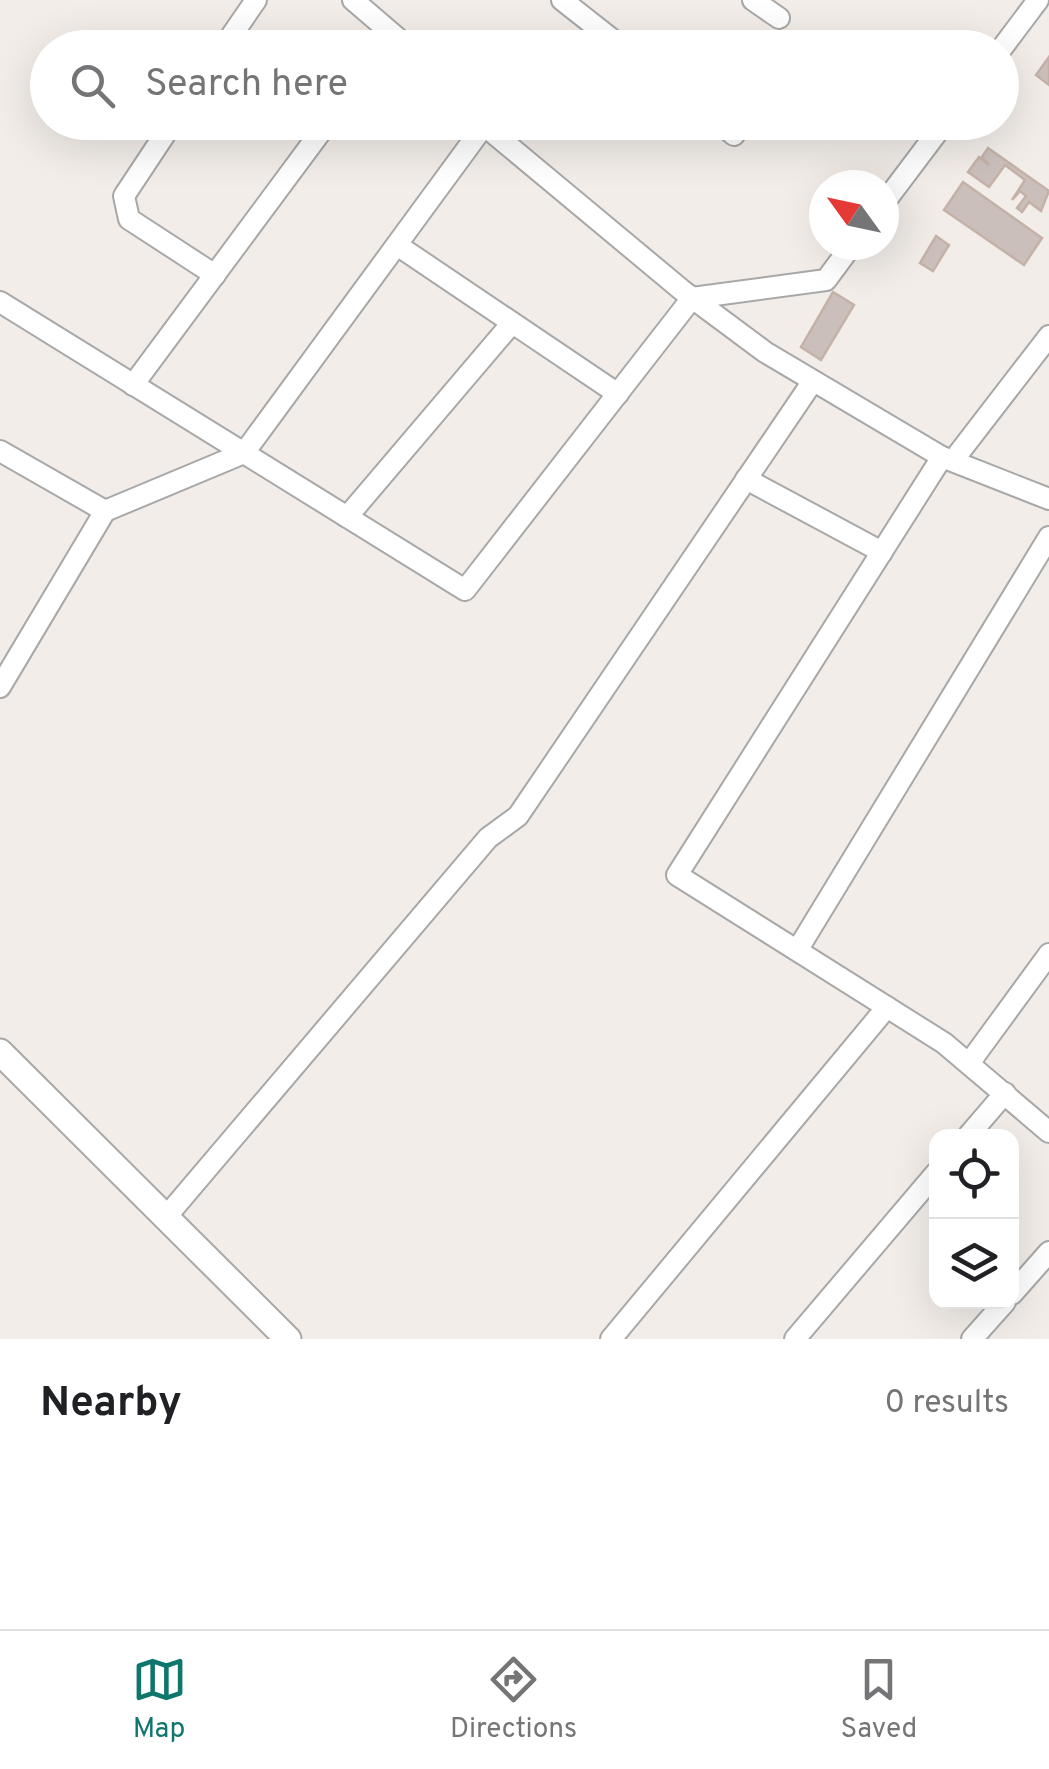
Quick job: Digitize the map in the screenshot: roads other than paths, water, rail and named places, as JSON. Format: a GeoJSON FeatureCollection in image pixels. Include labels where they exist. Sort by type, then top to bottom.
{"type":"FeatureCollection","features":[{"type":"Feature","properties":{"kind":"street"},"geometry":{"type":"LineString","coordinates":[[235,30],[256,0]]}},
{"type":"Feature","properties":{"kind":"street"},"geometry":{"type":"LineString","coordinates":[[353,0],[382,30]]}},
{"type":"Feature","properties":{"kind":"street"},"geometry":{"type":"LineString","coordinates":[[562,0],[600,30]]}},
{"type":"Feature","properties":{"kind":"street"},"geometry":{"type":"LineString","coordinates":[[754,0],[779,18]]}},
{"type":"Feature","properties":{"kind":"street"},"geometry":{"type":"LineString","coordinates":[[1016,30],[1038,0]]}},
{"type":"Feature","properties":{"kind":"street"},"geometry":{"type":"LineString","coordinates":[[161,140],[124,196],[128,219],[215,275]]}},
{"type":"Feature","properties":{"kind":"street"},"geometry":{"type":"LineString","coordinates":[[134,385],[315,140]]}},
{"type":"Feature","properties":{"kind":"street"},"geometry":{"type":"LineString","coordinates":[[0,687],[104,511],[244,452],[471,140]]}},
{"type":"Feature","properties":{"kind":"street"},"geometry":{"type":"LineString","coordinates":[[500,140],[692,298],[765,352],[948,458],[1049,499]]}},
{"type":"Feature","properties":{"kind":"street"},"geometry":{"type":"LineString","coordinates":[[899,183],[931,140]]}},
{"type":"Feature","properties":{"kind":"street"},"geometry":{"type":"LineString","coordinates":[[397,245],[618,394]]}},
{"type":"Feature","properties":{"kind":"street"},"geometry":{"type":"LineString","coordinates":[[0,302],[465,590],[692,298],[826,280],[841,260]]}},
{"type":"Feature","properties":{"kind":"street"},"geometry":{"type":"LineString","coordinates":[[347,517],[512,322]]}},
{"type":"Feature","properties":{"kind":"street"},"geometry":{"type":"LineString","coordinates":[[1049,336],[948,458],[882,552],[677,875],[970,1062],[1049,1132]]}},
{"type":"Feature","properties":{"kind":"street"},"geometry":{"type":"LineString","coordinates":[[166,1218],[488,838],[518,816],[813,381]]}},
{"type":"Feature","properties":{"kind":"street"},"geometry":{"type":"LineString","coordinates":[[0,451],[104,511]]}},
{"type":"Feature","properties":{"kind":"street"},"geometry":{"type":"LineString","coordinates":[[746,479],[882,552]]}},
{"type":"Feature","properties":{"kind":"street"},"geometry":{"type":"LineString","coordinates":[[798,950],[1049,537]]}},
{"type":"Feature","properties":{"kind":"street"},"geometry":{"type":"LineString","coordinates":[[970,1062],[1049,954]]}},
{"type":"Feature","properties":{"kind":"street"},"geometry":{"type":"LineString","coordinates":[[611,1339],[888,1007]]}},
{"type":"Feature","properties":{"kind":"street"},"geometry":{"type":"LineString","coordinates":[[0,1052],[288,1339]]}},
{"type":"Feature","properties":{"kind":"street"},"geometry":{"type":"LineString","coordinates":[[974,1129],[1005,1093]]}},
{"type":"Feature","properties":{"kind":"street"},"geometry":{"type":"LineString","coordinates":[[796,1339],[929,1181]]}},
{"type":"Feature","properties":{"kind":"street"},"geometry":{"type":"LineString","coordinates":[[1019,1286],[1049,1252]]}},
{"type":"Feature","properties":{"kind":"street"},"geometry":{"type":"LineString","coordinates":[[972,1339],[999,1309]]}}]}
